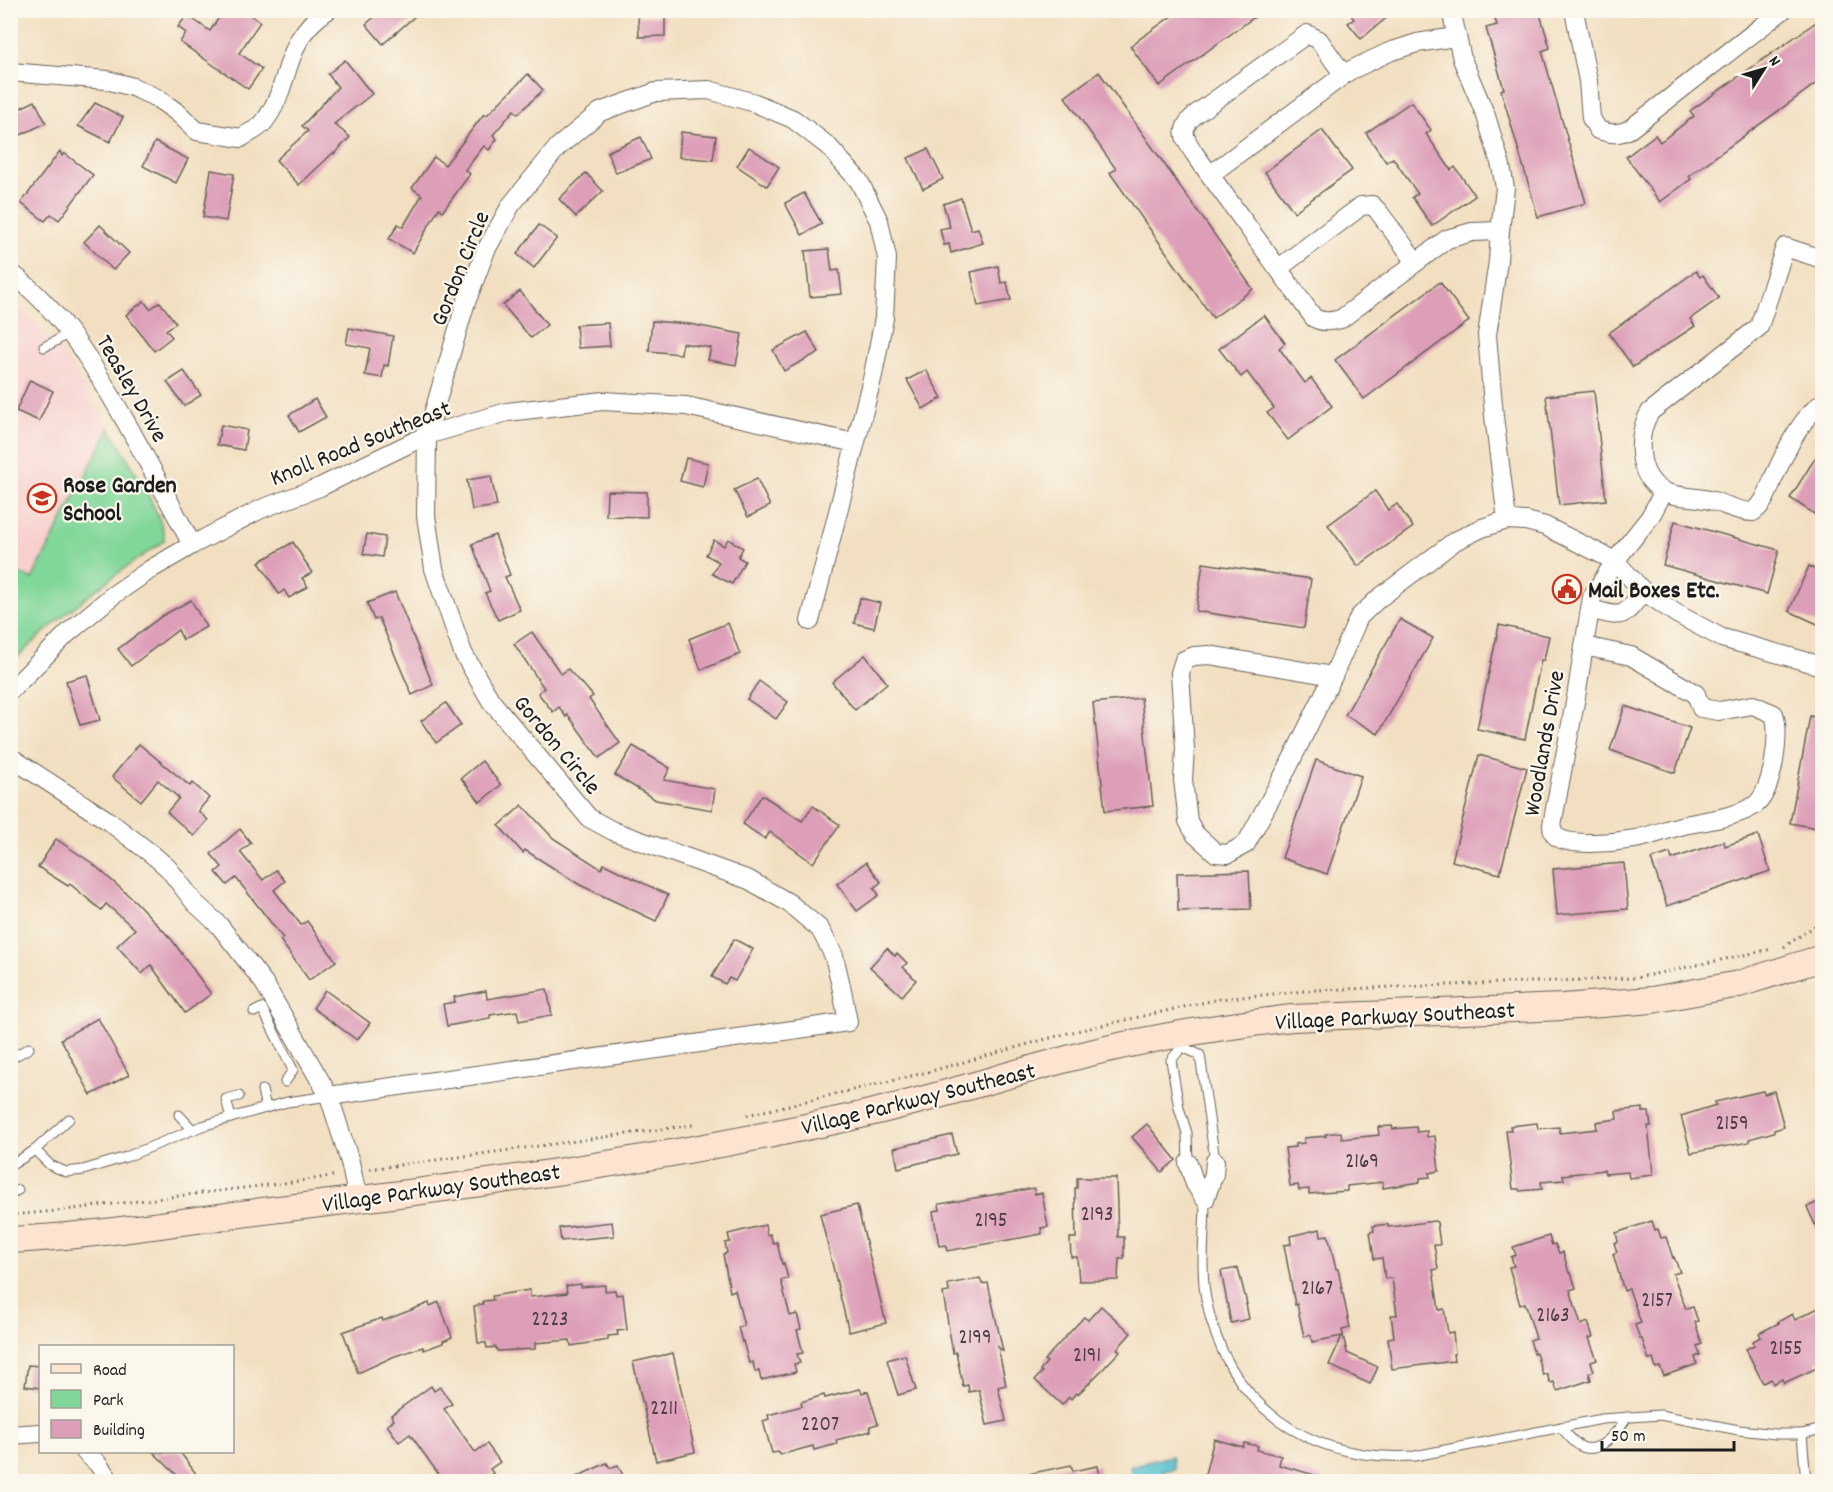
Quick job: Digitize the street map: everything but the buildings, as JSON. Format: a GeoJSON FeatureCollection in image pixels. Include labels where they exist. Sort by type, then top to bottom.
{"type":"FeatureCollection","features":[{"type":"Feature","properties":{"kind":"street"},"geometry":{"type":"LineString","coordinates":[[10,72],[107,80],[133,87],[164,103],[197,131],[241,138],[263,124],[276,102],[293,48],[314,19],[328,10]]}},
{"type":"Feature","properties":{"kind":"street"},"geometry":{"type":"LineString","coordinates":[[1450,10],[1455,37],[1486,116],[1505,188],[1498,261],[1487,335],[1495,427],[1507,520]]}},
{"type":"Feature","properties":{"kind":"street"},"geometry":{"type":"LineString","coordinates":[[1574,10],[1588,81],[1591,118],[1598,130],[1612,135],[1621,134],[1630,129],[1783,10]]}},
{"type":"Feature","properties":{"kind":"street"},"geometry":{"type":"LineString","coordinates":[[1343,75],[1319,40],[1307,34],[1188,120],[1184,130],[1186,140],[1314,318],[1329,322],[1341,319],[1447,239],[1472,232],[1500,231]]}},
{"type":"Feature","properties":{"kind":"street"},"geometry":{"type":"LineString","coordinates":[[1211,174],[1343,75],[1369,60],[1417,44],[1455,37]]}},
{"type":"Feature","properties":{"kind":"street","name":"Gordon Circle"},"geometry":{"type":"LineString","coordinates":[[329,1096],[848,1022],[834,956],[820,929],[789,903],[749,880],[614,831],[589,818],[491,701],[463,653],[434,569],[426,516],[427,435],[465,305],[486,250],[511,205],[558,147],[600,111],[656,92],[710,90],[755,104],[793,119],[828,146],[859,181],[879,221],[887,258],[885,318],[873,375],[810,621]]}},
{"type":"Feature","properties":{"kind":"street"},"geometry":{"type":"LineString","coordinates":[[1279,268],[1356,210],[1367,205],[1372,205],[1378,211],[1416,262]]}},
{"type":"Feature","properties":{"kind":"street"},"geometry":{"type":"LineString","coordinates":[[1822,259],[1785,247],[1759,327],[1650,412],[1643,427],[1644,472],[1664,491],[1712,500],[1746,512],[1753,512],[1765,500],[1807,418],[1822,403]]}},
{"type":"Feature","properties":{"kind":"street","name":"Teasley Drive"},"geometry":{"type":"LineString","coordinates":[[10,272],[44,302],[70,331],[102,379],[192,545]]}},
{"type":"Feature","properties":{"kind":"street","name":"Knoll Road Southeast"},"geometry":{"type":"LineString","coordinates":[[10,691],[69,632],[112,596],[151,569],[261,509],[320,487],[427,435],[507,412],[603,401],[686,406],[855,442]]}},
{"type":"Feature","properties":{"kind":"street","name":"Woodlands Drive"},"geometry":{"type":"LineString","coordinates":[[1584,646],[1631,656],[1696,694],[1701,708],[1719,711],[1753,705],[1774,714],[1776,744],[1772,769],[1762,798],[1756,804],[1736,813],[1635,839],[1613,842],[1570,842],[1556,837],[1553,832],[1552,825],[1592,597],[1615,561],[1650,517],[1664,491]]}},
{"type":"Feature","properties":{"kind":"street"},"geometry":{"type":"LineString","coordinates":[[1333,676],[1209,655],[1194,656],[1184,660],[1180,673],[1185,749],[1183,780],[1188,821],[1195,834],[1216,853],[1228,854],[1246,844],[1287,770],[1333,676],[1359,617],[1378,599],[1455,541],[1482,528],[1507,520],[1526,521],[1545,526],[1615,561],[1643,591],[1677,614],[1722,638],[1822,666]]}},
{"type":"Feature","properties":{"kind":"street"},"geometry":{"type":"LineString","coordinates":[[1590,609],[1616,616],[1622,615],[1631,609],[1643,591]]}},
{"type":"Feature","properties":{"kind":"street"},"geometry":{"type":"LineString","coordinates":[[10,757],[106,820],[168,868],[195,903],[219,925],[264,983],[329,1096],[358,1200]]}},
{"type":"Feature","properties":{"kind":"street","name":"Village Parkway Southeast"},"geometry":{"type":"LineString","coordinates":[[10,1240],[67,1236],[358,1200],[627,1160],[789,1131],[927,1099],[1083,1054],[1135,1042],[1181,1040],[1292,1018],[1552,1008],[1652,999],[1739,984],[1822,957]]}},
{"type":"Feature","properties":{"kind":"street"},"geometry":{"type":"LineString","coordinates":[[1201,1162],[1214,1174],[1205,1199],[1195,1184],[1201,1162]]}},
{"type":"Feature","properties":{"kind":"street"},"geometry":{"type":"LineString","coordinates":[[10,1435],[39,1433]]}},
{"type":"Feature","properties":{"kind":"street"},"geometry":{"type":"LineString","coordinates":[[86,1453],[97,1462],[111,1482]]}},
{"type":"Feature","properties":{"kind":"lane"},"geometry":{"type":"LineString","coordinates":[[44,346],[70,331]]}},
{"type":"Feature","properties":{"kind":"lane"},"geometry":{"type":"LineString","coordinates":[[254,1012],[262,1008],[293,1070],[285,1082]]}},
{"type":"Feature","properties":{"kind":"lane"},"geometry":{"type":"LineString","coordinates":[[1181,1040],[1200,1055],[1201,1162],[1187,1133],[1179,1108],[1171,1060],[1181,1040]]}},
{"type":"Feature","properties":{"kind":"lane"},"geometry":{"type":"LineString","coordinates":[[10,1059],[29,1048]]}},
{"type":"Feature","properties":{"kind":"lane"},"geometry":{"type":"LineString","coordinates":[[262,1090],[266,1108]]}},
{"type":"Feature","properties":{"kind":"lane"},"geometry":{"type":"LineString","coordinates":[[231,1118],[226,1099],[239,1096]]}},
{"type":"Feature","properties":{"kind":"lane"},"geometry":{"type":"LineString","coordinates":[[35,1150],[50,1166],[66,1172],[83,1170],[126,1157],[193,1130],[231,1118],[287,1102],[329,1096]]}},
{"type":"Feature","properties":{"kind":"lane"},"geometry":{"type":"LineString","coordinates":[[179,1115],[193,1130]]}},
{"type":"Feature","properties":{"kind":"lane"},"geometry":{"type":"LineString","coordinates":[[10,1166],[35,1150],[69,1119]]}},
{"type":"Feature","properties":{"kind":"lane"},"geometry":{"type":"LineString","coordinates":[[1205,1199],[1205,1288],[1219,1346],[1238,1382],[1256,1401],[1304,1436],[1333,1447],[1388,1457],[1415,1456],[1602,1419],[1660,1415],[1739,1430],[1776,1434],[1802,1434],[1822,1429]]}},
{"type":"Feature","properties":{"kind":"lane"},"geometry":{"type":"LineString","coordinates":[[1561,1427],[1573,1441],[1583,1448],[1592,1448],[1614,1436],[1627,1418]]}},
{"type":"Feature","properties":{"kind":"lane"},"geometry":{"type":"LineString","coordinates":[[1802,1434],[1806,1482]]}},
{"type":"Feature","properties":{"kind":"path"},"geometry":{"type":"LineString","coordinates":[[1784,947],[1822,921]]}},
{"type":"Feature","properties":{"kind":"path"},"geometry":{"type":"LineString","coordinates":[[739,1117],[928,1072],[1068,1033],[1219,999],[1316,990],[1636,978],[1772,949]]}},
{"type":"Feature","properties":{"kind":"path"},"geometry":{"type":"LineString","coordinates":[[10,1215],[273,1185],[694,1125]]}},
{"type":"Feature","properties":{"kind":"shaded area","name":"Rose Garden School"},"geometry":{"type":"Polygon","coordinates":[[[10,297],[63,352],[110,428],[32,579],[11,569],[10,297]]]}},
{"type":"Feature","properties":{"kind":"green space"},"geometry":{"type":"Polygon","coordinates":[[[110,428],[159,518],[164,541],[84,599],[11,664],[11,569],[32,579],[110,428]]]}},
{"type":"Feature","properties":{"kind":"water"},"geometry":{"type":"Polygon","coordinates":[[[1172,1456],[1174,1469],[1163,1471],[1165,1481],[1133,1481],[1130,1466],[1172,1456]]]}},
{"type":"Feature","properties":{"kind":"place","name":"Rose Garden School"},"geometry":{"type":"Point","coordinates":[42,498]}},
{"type":"Feature","properties":{"kind":"place","name":"Mail Boxes Etc."},"geometry":{"type":"Point","coordinates":[1567,589]}}]}
